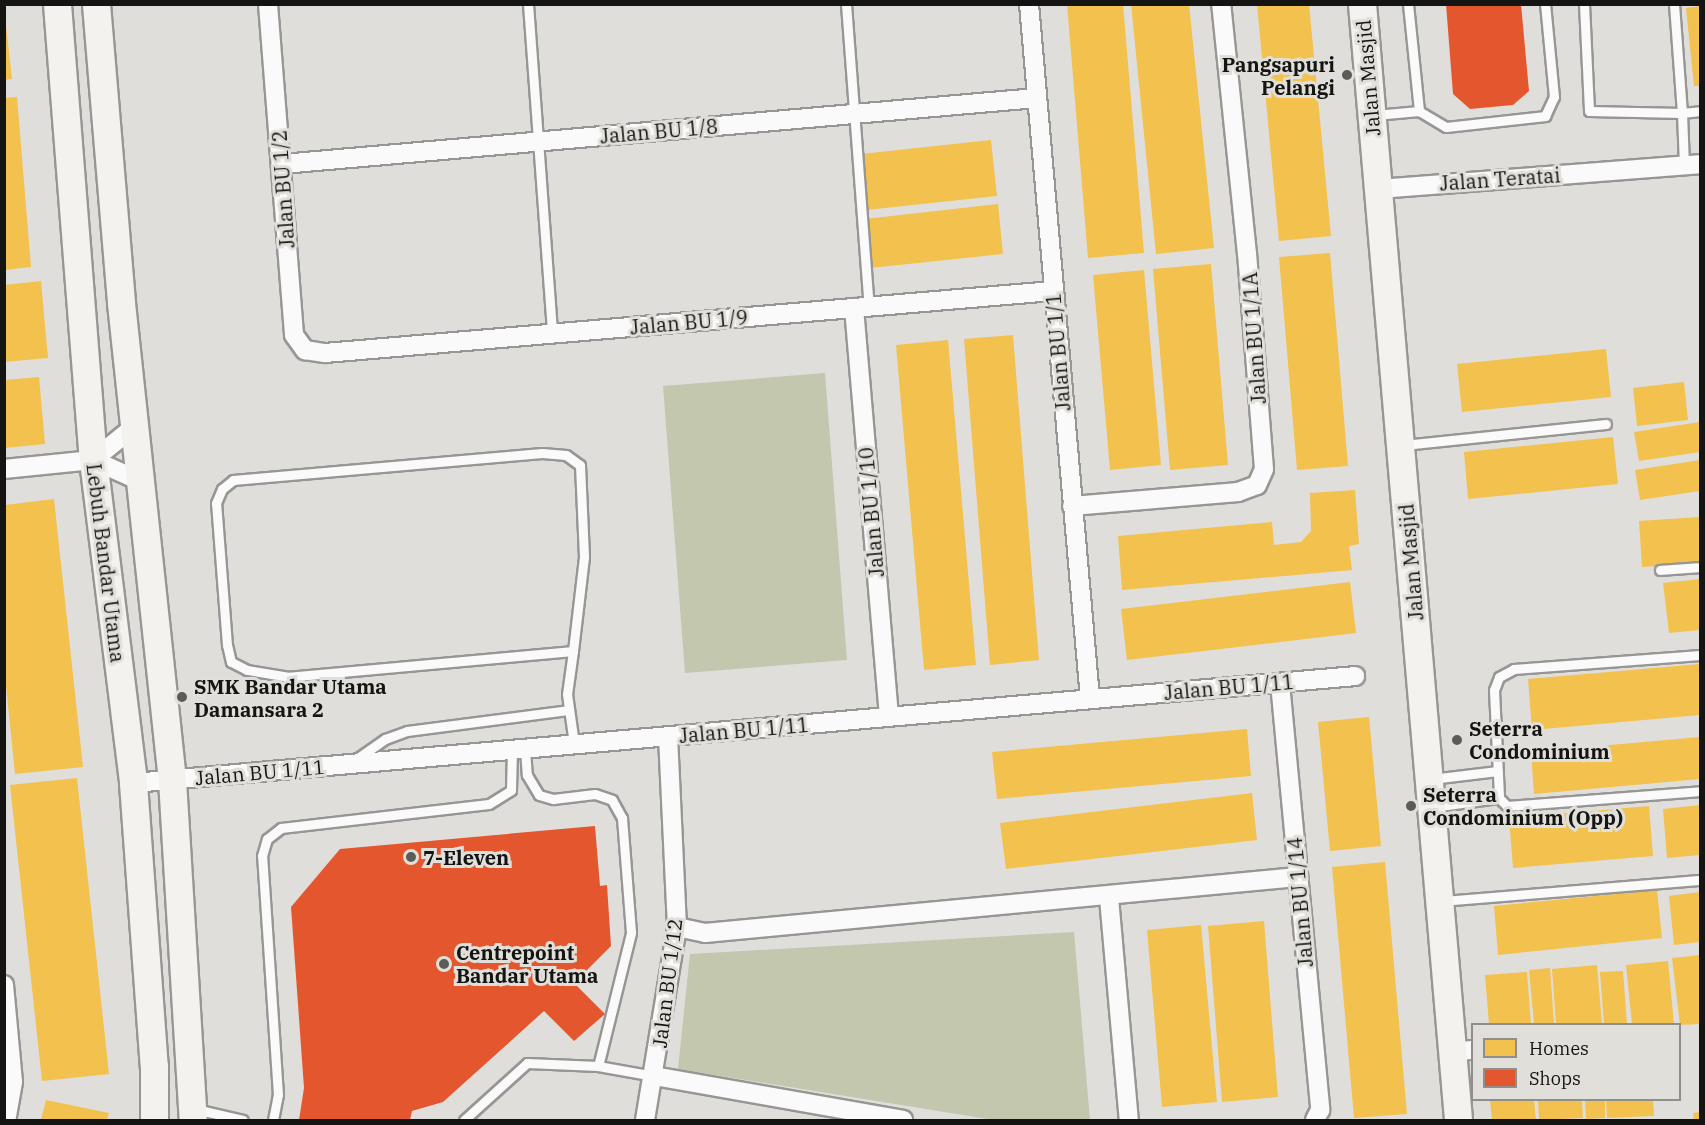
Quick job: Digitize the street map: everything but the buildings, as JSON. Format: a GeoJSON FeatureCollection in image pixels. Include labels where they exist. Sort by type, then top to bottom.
{"type":"FeatureCollection","features":[{"type":"Feature","properties":{"kind":"main road","name":"Lebuh Bandar Utama"},"geometry":{"type":"LineString","coordinates":[[57,4],[93,460],[134,783],[154,1066],[154,1120]]}},
{"type":"Feature","properties":{"kind":"main road","name":"Lebuh Bandar Utama"},"geometry":{"type":"LineString","coordinates":[[96,4],[140,481],[172,780],[194,1115]]}},
{"type":"Feature","properties":{"kind":"main road","name":"Jalan Masjid"},"geometry":{"type":"LineString","coordinates":[[1362,4],[1439,902],[1462,1051],[1458,1120]]}},
{"type":"Feature","properties":{"kind":"street","name":"Jalan BU 1/2"},"geometry":{"type":"LineString","coordinates":[[268,4],[294,335],[305,350],[325,353]]}},
{"type":"Feature","properties":{"kind":"street","name":"Jalan BU 1/1"},"geometry":{"type":"LineString","coordinates":[[1029,4],[1090,699]]}},
{"type":"Feature","properties":{"kind":"street","name":"Jalan BU 1/1A"},"geometry":{"type":"LineString","coordinates":[[1072,506],[1238,492],[1257,485],[1264,469],[1247,254],[1221,4]]}},
{"type":"Feature","properties":{"kind":"street","name":"Jalan BU 1/8"},"geometry":{"type":"LineString","coordinates":[[282,164],[1037,98]]}},
{"type":"Feature","properties":{"kind":"street","name":"Jalan Teratai"},"geometry":{"type":"LineString","coordinates":[[1377,189],[1692,165]]}},
{"type":"Feature","properties":{"kind":"street","name":"Jalan BU 1/9"},"geometry":{"type":"LineString","coordinates":[[325,353],[1053,291]]}},
{"type":"Feature","properties":{"kind":"street","name":"Jalan BU 1/10"},"geometry":{"type":"LineString","coordinates":[[861,307],[889,717]]}},
{"type":"Feature","properties":{"kind":"street"},"geometry":{"type":"LineString","coordinates":[[93,460],[135,426]]}},
{"type":"Feature","properties":{"kind":"street"},"geometry":{"type":"LineString","coordinates":[[4,469],[93,460],[140,481]]}},
{"type":"Feature","properties":{"kind":"street","name":"Jalan BU 1/11"},"geometry":{"type":"LineString","coordinates":[[134,783],[1355,676]]}},
{"type":"Feature","properties":{"kind":"street","name":"Jalan BU 1/14"},"geometry":{"type":"LineString","coordinates":[[1280,683],[1320,1110],[1315,1120]]}},
{"type":"Feature","properties":{"kind":"street","name":"Jalan BU 1/12"},"geometry":{"type":"LineString","coordinates":[[645,1120],[677,927],[668,736]]}},
{"type":"Feature","properties":{"kind":"street"},"geometry":{"type":"LineString","coordinates":[[677,927],[705,933],[1109,898],[1297,877]]}},
{"type":"Feature","properties":{"kind":"street"},"geometry":{"type":"LineString","coordinates":[[1109,898],[1129,1120]]}},
{"type":"Feature","properties":{"kind":"street"},"geometry":{"type":"LineString","coordinates":[[4,985],[8,1086],[6,1120]]}},
{"type":"Feature","properties":{"kind":"street"},"geometry":{"type":"LineString","coordinates":[[654,1076],[903,1120]]}},
{"type":"Feature","properties":{"kind":"lane"},"geometry":{"type":"LineString","coordinates":[[528,4],[552,334]]}},
{"type":"Feature","properties":{"kind":"lane"},"geometry":{"type":"LineString","coordinates":[[846,4],[854,114],[861,307]]}},
{"type":"Feature","properties":{"kind":"lane"},"geometry":{"type":"LineString","coordinates":[[1408,4],[1419,111]]}},
{"type":"Feature","properties":{"kind":"lane"},"geometry":{"type":"LineString","coordinates":[[1372,115],[1419,111],[1446,127],[1545,116],[1554,97],[1545,4]]}},
{"type":"Feature","properties":{"kind":"lane"},"geometry":{"type":"LineString","coordinates":[[1584,4],[1588,111],[1682,113],[1701,111]]}},
{"type":"Feature","properties":{"kind":"lane"},"geometry":{"type":"LineString","coordinates":[[1674,4],[1682,113],[1692,165]]}},
{"type":"Feature","properties":{"kind":"lane"},"geometry":{"type":"LineString","coordinates":[[1401,445],[1456,436],[1606,424]]}},
{"type":"Feature","properties":{"kind":"lane"},"geometry":{"type":"LineString","coordinates":[[573,651],[289,677],[247,670],[231,662],[228,645],[216,503],[222,489],[233,480],[542,453],[566,455],[580,465],[584,557],[568,710],[574,744]]}},
{"type":"Feature","properties":{"kind":"lane"},"geometry":{"type":"LineString","coordinates":[[1660,570],[1701,567]]}},
{"type":"Feature","properties":{"kind":"lane"},"geometry":{"type":"LineString","coordinates":[[1701,655],[1514,669],[1499,677],[1494,690],[1498,798],[1507,806],[1701,791]]}},
{"type":"Feature","properties":{"kind":"lane"},"geometry":{"type":"LineString","coordinates":[[348,764],[385,739],[407,731],[568,710]]}},
{"type":"Feature","properties":{"kind":"lane"},"geometry":{"type":"LineString","coordinates":[[518,750],[527,775],[539,795],[553,799],[595,794],[612,800],[622,818],[631,933],[598,1066]]}},
{"type":"Feature","properties":{"kind":"lane"},"geometry":{"type":"LineString","coordinates":[[273,1120],[278,1095],[262,856],[267,839],[280,828],[489,804],[511,790],[518,750]]}},
{"type":"Feature","properties":{"kind":"lane"},"geometry":{"type":"LineString","coordinates":[[1429,779],[1498,771]]}},
{"type":"Feature","properties":{"kind":"lane"},"geometry":{"type":"LineString","coordinates":[[1431,807],[1498,798]]}},
{"type":"Feature","properties":{"kind":"lane"},"geometry":{"type":"LineString","coordinates":[[1439,902],[1701,880]]}},
{"type":"Feature","properties":{"kind":"lane"},"geometry":{"type":"LineString","coordinates":[[465,1120],[527,1064],[598,1066],[654,1076]]}},
{"type":"Feature","properties":{"kind":"lane"},"geometry":{"type":"LineString","coordinates":[[194,1115],[243,1120]]}},
{"type":"Feature","properties":{"kind":"green space"},"geometry":{"type":"Polygon","coordinates":[[[825,373],[847,660],[685,673],[663,386],[825,373]]]}},
{"type":"Feature","properties":{"kind":"green space"},"geometry":{"type":"Polygon","coordinates":[[[1074,932],[1090,1120],[994,1120],[678,1069],[690,954],[1074,932]]]}},
{"type":"Feature","properties":{"kind":"place","name":"Pangsapuri Pelangi"},"geometry":{"type":"Point","coordinates":[1347,75]}},
{"type":"Feature","properties":{"kind":"place","name":"SMK Bandar Utama Damansara 2"},"geometry":{"type":"Point","coordinates":[182,697]}},
{"type":"Feature","properties":{"kind":"place","name":"Seterra Condominium"},"geometry":{"type":"Point","coordinates":[1457,740]}},
{"type":"Feature","properties":{"kind":"place","name":"Seterra Condominium (Opp)"},"geometry":{"type":"Point","coordinates":[1411,806]}},
{"type":"Feature","properties":{"kind":"place","name":"7-Eleven"},"geometry":{"type":"Point","coordinates":[411,857]}},
{"type":"Feature","properties":{"kind":"place","name":"Centrepoint Bandar Utama"},"geometry":{"type":"Point","coordinates":[444,964]}}]}
